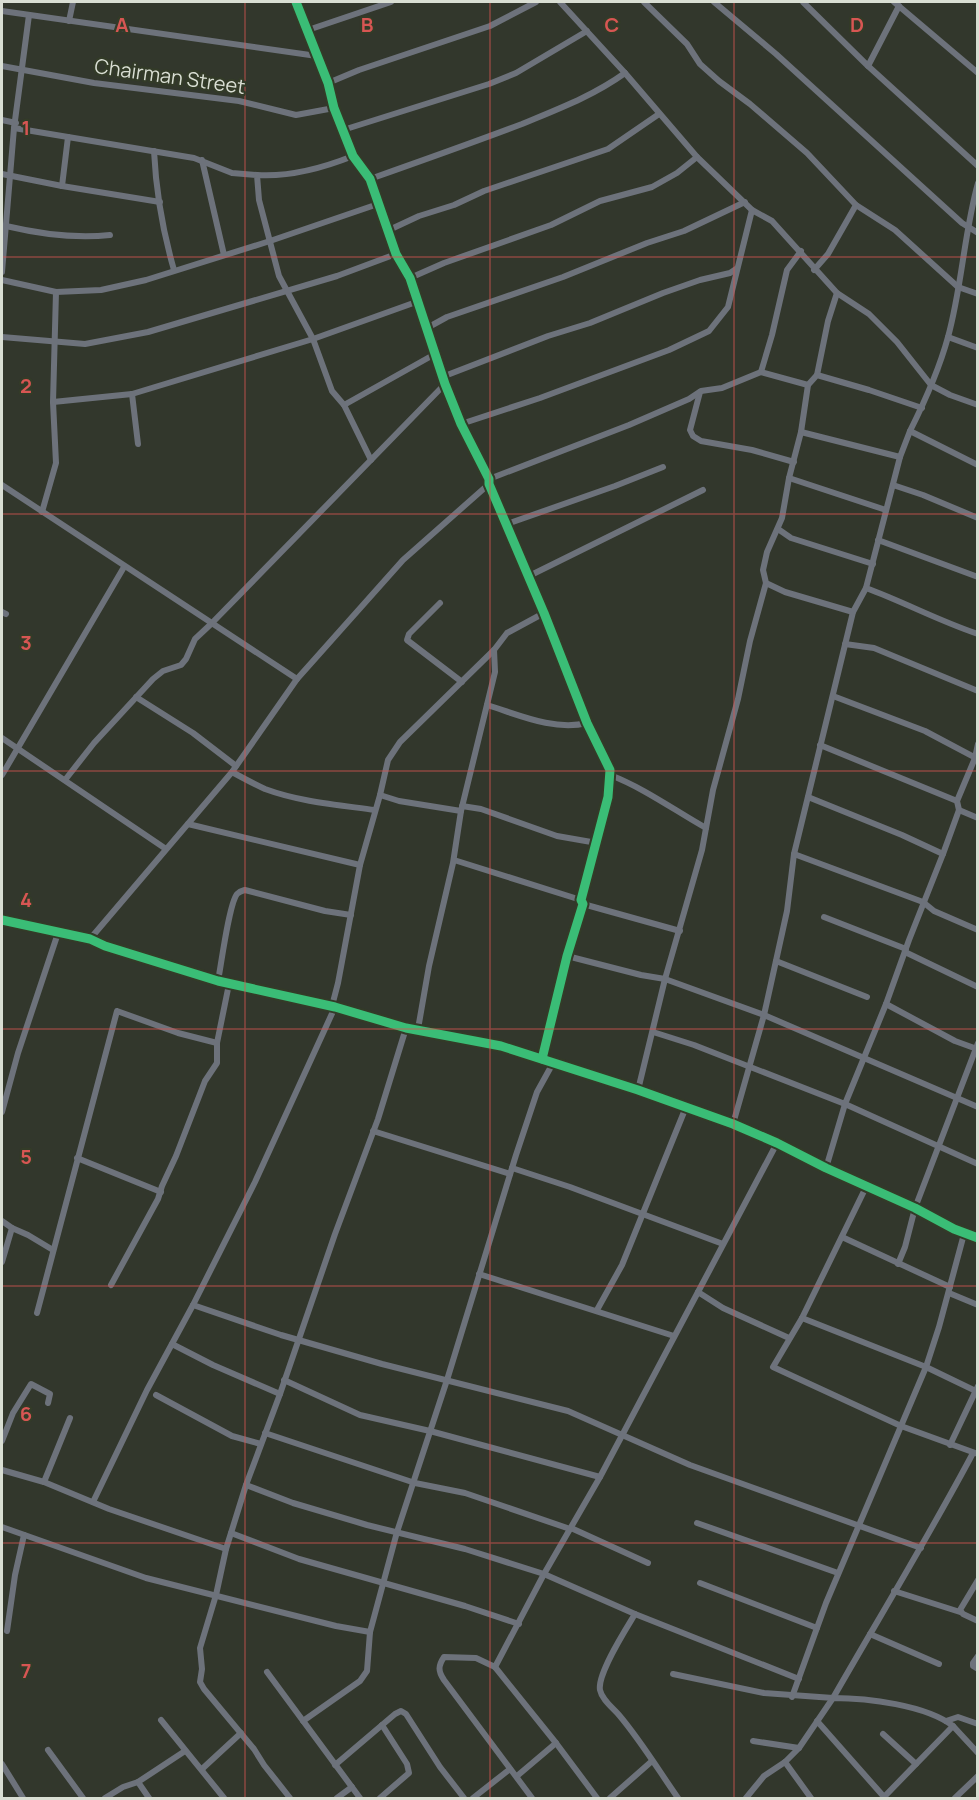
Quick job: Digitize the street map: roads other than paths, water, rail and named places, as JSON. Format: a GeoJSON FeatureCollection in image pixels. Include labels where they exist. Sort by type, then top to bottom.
{"type":"FeatureCollection","features":[{"type":"Feature","properties":{"kind":"street"},"geometry":{"type":"LineString","coordinates":[[69,21],[73,2]]}},
{"type":"Feature","properties":{"kind":"street"},"geometry":{"type":"LineString","coordinates":[[296,2],[328,83],[334,108],[353,156],[370,179],[396,254],[410,278],[443,381],[489,481],[587,723],[610,770],[608,797],[542,1059]]}},
{"type":"Feature","properties":{"kind":"street"},"geometry":{"type":"LineString","coordinates":[[308,30],[391,2]]}},
{"type":"Feature","properties":{"kind":"street"},"geometry":{"type":"LineString","coordinates":[[328,83],[359,70],[490,26],[536,2]]}},
{"type":"Feature","properties":{"kind":"street"},"geometry":{"type":"LineString","coordinates":[[560,2],[626,73],[697,157],[752,210],[772,221],[837,293],[869,314],[897,342],[931,385],[978,405]]}},
{"type":"Feature","properties":{"kind":"street"},"geometry":{"type":"LineString","coordinates":[[644,2],[687,44],[700,64],[807,153],[856,205],[895,230],[958,287],[978,294]]}},
{"type":"Feature","properties":{"kind":"street"},"geometry":{"type":"LineString","coordinates":[[714,2],[776,54],[967,226],[978,233]]}},
{"type":"Feature","properties":{"kind":"street"},"geometry":{"type":"LineString","coordinates":[[803,2],[868,66],[978,166]]}},
{"type":"Feature","properties":{"kind":"street"},"geometry":{"type":"LineString","coordinates":[[868,66],[896,4],[978,73]]}},
{"type":"Feature","properties":{"kind":"street"},"geometry":{"type":"LineString","coordinates":[[2,11],[317,56]]}},
{"type":"Feature","properties":{"kind":"street"},"geometry":{"type":"LineString","coordinates":[[2,272],[15,125],[29,15]]}},
{"type":"Feature","properties":{"kind":"street"},"geometry":{"type":"LineString","coordinates":[[343,130],[489,84],[516,73],[587,31]]}},
{"type":"Feature","properties":{"kind":"street","name":"Chairman Street"},"geometry":{"type":"LineString","coordinates":[[2,66],[136,89],[239,101],[296,115],[334,108]]}},
{"type":"Feature","properties":{"kind":"street"},"geometry":{"type":"LineString","coordinates":[[370,179],[480,140],[583,99],[602,90],[626,73]]}},
{"type":"Feature","properties":{"kind":"street"},"geometry":{"type":"LineString","coordinates":[[388,230],[484,191],[608,148],[660,114]]}},
{"type":"Feature","properties":{"kind":"street"},"geometry":{"type":"LineString","coordinates":[[2,120],[68,137],[202,160],[232,172],[257,175],[282,176],[325,166],[353,156]]}},
{"type":"Feature","properties":{"kind":"street"},"geometry":{"type":"LineString","coordinates":[[62,186],[68,137]]}},
{"type":"Feature","properties":{"kind":"street"},"geometry":{"type":"LineString","coordinates":[[154,151],[155,180],[166,241],[174,270]]}},
{"type":"Feature","properties":{"kind":"street"},"geometry":{"type":"LineString","coordinates":[[410,278],[444,262],[551,225],[600,201],[652,187],[677,173],[697,157]]}},
{"type":"Feature","properties":{"kind":"street"},"geometry":{"type":"LineString","coordinates":[[202,160],[224,255]]}},
{"type":"Feature","properties":{"kind":"street"},"geometry":{"type":"LineString","coordinates":[[2,174],[160,202]]}},
{"type":"Feature","properties":{"kind":"street"},"geometry":{"type":"LineString","coordinates":[[257,175],[259,200],[279,276],[313,339],[332,391],[345,405],[371,460]]}},
{"type":"Feature","properties":{"kind":"street"},"geometry":{"type":"LineString","coordinates":[[733,1124],[764,1015],[786,911],[794,854],[853,612],[866,588],[900,457],[922,408],[948,337],[965,254],[967,226],[978,183]]}},
{"type":"Feature","properties":{"kind":"street"},"geometry":{"type":"LineString","coordinates":[[427,328],[447,317],[563,277],[647,243],[684,231],[745,202]]}},
{"type":"Feature","properties":{"kind":"street"},"geometry":{"type":"LineString","coordinates":[[2,280],[56,292],[101,290],[146,280],[270,242],[378,204]]}},
{"type":"Feature","properties":{"kind":"street"},"geometry":{"type":"LineString","coordinates":[[814,270],[828,254],[856,205]]}},
{"type":"Feature","properties":{"kind":"street"},"geometry":{"type":"LineString","coordinates":[[462,424],[669,350],[709,331],[728,307],[752,210]]}},
{"type":"Feature","properties":{"kind":"street"},"geometry":{"type":"LineString","coordinates":[[6,226],[55,236],[110,235]]}},
{"type":"Feature","properties":{"kind":"street"},"geometry":{"type":"LineString","coordinates":[[761,372],[787,270],[801,251]]}},
{"type":"Feature","properties":{"kind":"street"},"geometry":{"type":"LineString","coordinates":[[2,337],[85,344],[148,332],[286,291],[396,254]]}},
{"type":"Feature","properties":{"kind":"street"},"geometry":{"type":"LineString","coordinates":[[65,780],[94,743],[136,697],[163,671],[181,666],[195,639],[371,460],[443,381],[548,336],[736,269]]}},
{"type":"Feature","properties":{"kind":"street"},"geometry":{"type":"LineString","coordinates":[[42,512],[56,463],[53,402],[56,292]]}},
{"type":"Feature","properties":{"kind":"street"},"geometry":{"type":"LineString","coordinates":[[638,1090],[665,979],[680,931],[766,583],[763,570],[767,552],[782,518],[801,432],[808,386],[817,375],[828,321],[837,293]]}},
{"type":"Feature","properties":{"kind":"street"},"geometry":{"type":"LineString","coordinates":[[53,402],[132,394],[313,339],[419,302]]}},
{"type":"Feature","properties":{"kind":"street"},"geometry":{"type":"LineString","coordinates":[[948,337],[978,348]]}},
{"type":"Feature","properties":{"kind":"street"},"geometry":{"type":"LineString","coordinates":[[345,405],[435,354]]}},
{"type":"Feature","properties":{"kind":"street"},"geometry":{"type":"LineString","coordinates":[[90,939],[234,769],[297,679],[403,560],[489,481],[629,425],[689,399],[700,391],[722,388],[761,372],[808,386]]}},
{"type":"Feature","properties":{"kind":"street"},"geometry":{"type":"LineString","coordinates":[[817,375],[922,408]]}},
{"type":"Feature","properties":{"kind":"street"},"geometry":{"type":"LineString","coordinates":[[700,391],[690,430],[693,436],[701,441],[752,450],[794,462]]}},
{"type":"Feature","properties":{"kind":"street"},"geometry":{"type":"LineString","coordinates":[[132,394],[138,444]]}},
{"type":"Feature","properties":{"kind":"street"},"geometry":{"type":"LineString","coordinates":[[910,431],[978,465]]}},
{"type":"Feature","properties":{"kind":"street"},"geometry":{"type":"LineString","coordinates":[[801,432],[900,457]]}},
{"type":"Feature","properties":{"kind":"street"},"geometry":{"type":"LineString","coordinates":[[507,524],[663,467]]}},
{"type":"Feature","properties":{"kind":"street"},"geometry":{"type":"LineString","coordinates":[[789,478],[886,510]]}},
{"type":"Feature","properties":{"kind":"street"},"geometry":{"type":"LineString","coordinates":[[2,485],[297,679]]}},
{"type":"Feature","properties":{"kind":"street"},"geometry":{"type":"LineString","coordinates":[[893,485],[978,518]]}},
{"type":"Feature","properties":{"kind":"street"},"geometry":{"type":"LineString","coordinates":[[529,576],[703,490]]}},
{"type":"Feature","properties":{"kind":"street"},"geometry":{"type":"LineString","coordinates":[[778,528],[791,538],[873,564]]}},
{"type":"Feature","properties":{"kind":"street"},"geometry":{"type":"LineString","coordinates":[[878,540],[978,577]]}},
{"type":"Feature","properties":{"kind":"street"},"geometry":{"type":"LineString","coordinates":[[2,775],[124,567]]}},
{"type":"Feature","properties":{"kind":"street"},"geometry":{"type":"LineString","coordinates":[[766,583],[785,592],[853,612]]}},
{"type":"Feature","properties":{"kind":"street"},"geometry":{"type":"LineString","coordinates":[[866,588],[941,621],[978,634]]}},
{"type":"Feature","properties":{"kind":"street"},"geometry":{"type":"LineString","coordinates":[[440,603],[409,634],[407,640],[462,682]]}},
{"type":"Feature","properties":{"kind":"street"},"geometry":{"type":"LineString","coordinates":[[93,1502],[147,1390],[255,1182],[334,1006],[360,865],[392,752],[494,650],[507,633],[544,614]]}},
{"type":"Feature","properties":{"kind":"street"},"geometry":{"type":"LineString","coordinates":[[845,644],[874,648],[978,691]]}},
{"type":"Feature","properties":{"kind":"street"},"geometry":{"type":"LineString","coordinates":[[418,1029],[429,966],[454,860],[461,808],[495,672],[494,650]]}},
{"type":"Feature","properties":{"kind":"street"},"geometry":{"type":"LineString","coordinates":[[833,696],[925,731],[976,759]]}},
{"type":"Feature","properties":{"kind":"street"},"geometry":{"type":"LineString","coordinates":[[136,697],[193,733],[234,769],[264,788],[289,796],[375,810]]}},
{"type":"Feature","properties":{"kind":"street"},"geometry":{"type":"LineString","coordinates":[[488,705],[535,720],[561,725],[574,726],[587,723]]}},
{"type":"Feature","properties":{"kind":"street"},"geometry":{"type":"LineString","coordinates":[[2,738],[166,849]]}},
{"type":"Feature","properties":{"kind":"street"},"geometry":{"type":"LineString","coordinates":[[826,1168],[845,1104],[865,1058],[943,854],[958,810],[957,801],[976,759],[978,744]]}},
{"type":"Feature","properties":{"kind":"street"},"geometry":{"type":"LineString","coordinates":[[820,745],[957,801]]}},
{"type":"Feature","properties":{"kind":"street"},"geometry":{"type":"LineString","coordinates":[[610,774],[637,786],[706,828]]}},
{"type":"Feature","properties":{"kind":"street"},"geometry":{"type":"LineString","coordinates":[[380,795],[399,801],[481,809],[557,836],[597,843]]}},
{"type":"Feature","properties":{"kind":"street"},"geometry":{"type":"LineString","coordinates":[[808,797],[943,854]]}},
{"type":"Feature","properties":{"kind":"street"},"geometry":{"type":"LineString","coordinates":[[958,810],[978,818]]}},
{"type":"Feature","properties":{"kind":"street"},"geometry":{"type":"LineString","coordinates":[[188,824],[360,865]]}},
{"type":"Feature","properties":{"kind":"street"},"geometry":{"type":"LineString","coordinates":[[794,854],[923,902],[934,911],[978,930]]}},
{"type":"Feature","properties":{"kind":"street"},"geometry":{"type":"LineString","coordinates":[[454,860],[680,931]]}},
{"type":"Feature","properties":{"kind":"street"},"geometry":{"type":"LineString","coordinates":[[218,981],[232,908],[235,896],[239,892],[245,890],[325,911],[351,915]]}},
{"type":"Feature","properties":{"kind":"street"},"geometry":{"type":"LineString","coordinates":[[824,917],[906,951],[978,987]]}},
{"type":"Feature","properties":{"kind":"street"},"geometry":{"type":"LineString","coordinates":[[2,920],[90,939],[105,946],[229,984],[334,1006],[406,1028],[484,1042],[638,1090],[733,1124],[777,1143],[915,1208],[964,1234],[978,1238]]}},
{"type":"Feature","properties":{"kind":"street"},"geometry":{"type":"LineString","coordinates":[[2,1112],[18,1053],[58,933]]}},
{"type":"Feature","properties":{"kind":"street"},"geometry":{"type":"LineString","coordinates":[[567,956],[640,975],[665,979],[764,1015],[978,1107]]}},
{"type":"Feature","properties":{"kind":"street"},"geometry":{"type":"LineString","coordinates":[[776,961],[867,997]]}},
{"type":"Feature","properties":{"kind":"street"},"geometry":{"type":"LineString","coordinates":[[111,1285],[161,1192],[205,1081],[217,1063],[217,1043],[229,984]]}},
{"type":"Feature","properties":{"kind":"street"},"geometry":{"type":"LineString","coordinates":[[886,1004],[955,1041],[977,1047],[915,1208],[898,1264]]}},
{"type":"Feature","properties":{"kind":"street"},"geometry":{"type":"LineString","coordinates":[[37,1313],[117,1011],[178,1033],[217,1043]]}},
{"type":"Feature","properties":{"kind":"street"},"geometry":{"type":"LineString","coordinates":[[290,1798],[200,1682],[202,1669],[200,1648],[216,1595],[226,1549],[246,1485],[373,1131],[406,1028]]}},
{"type":"Feature","properties":{"kind":"street"},"geometry":{"type":"LineString","coordinates":[[653,1032],[845,1104],[978,1164]]}},
{"type":"Feature","properties":{"kind":"street"},"geometry":{"type":"LineString","coordinates":[[303,1721],[360,1681],[367,1671],[370,1632],[397,1532],[415,1483],[537,1092],[553,1063]]}},
{"type":"Feature","properties":{"kind":"street"},"geometry":{"type":"LineString","coordinates":[[597,1310],[622,1265],[686,1107]]}},
{"type":"Feature","properties":{"kind":"street"},"geometry":{"type":"LineString","coordinates":[[373,1131],[570,1187],[723,1244]]}},
{"type":"Feature","properties":{"kind":"street"},"geometry":{"type":"LineString","coordinates":[[495,1667],[544,1574],[600,1477],[777,1143]]}},
{"type":"Feature","properties":{"kind":"street"},"geometry":{"type":"LineString","coordinates":[[77,1158],[161,1192]]}},
{"type":"Feature","properties":{"kind":"street"},"geometry":{"type":"LineString","coordinates":[[746,1798],[764,1776],[786,1762],[799,1748],[833,1698],[975,1453],[900,1426],[773,1367],[802,1318],[867,1185]]}},
{"type":"Feature","properties":{"kind":"street"},"geometry":{"type":"LineString","coordinates":[[2,1221],[53,1250]]}},
{"type":"Feature","properties":{"kind":"street"},"geometry":{"type":"LineString","coordinates":[[2,1262],[12,1228]]}},
{"type":"Feature","properties":{"kind":"street"},"geometry":{"type":"LineString","coordinates":[[792,1697],[838,1573],[926,1367],[950,1290],[964,1234]]}},
{"type":"Feature","properties":{"kind":"street"},"geometry":{"type":"LineString","coordinates":[[842,1238],[978,1305]]}},
{"type":"Feature","properties":{"kind":"street"},"geometry":{"type":"LineString","coordinates":[[479,1274],[674,1336]]}},
{"type":"Feature","properties":{"kind":"street"},"geometry":{"type":"LineString","coordinates":[[698,1292],[723,1308],[789,1338]]}},
{"type":"Feature","properties":{"kind":"street"},"geometry":{"type":"LineString","coordinates":[[193,1305],[281,1335],[382,1364],[568,1411],[690,1465],[921,1548]]}},
{"type":"Feature","properties":{"kind":"street"},"geometry":{"type":"LineString","coordinates":[[802,1318],[926,1367],[977,1390],[950,1445]]}},
{"type":"Feature","properties":{"kind":"street"},"geometry":{"type":"LineString","coordinates":[[172,1344],[213,1365],[280,1394]]}},
{"type":"Feature","properties":{"kind":"street"},"geometry":{"type":"LineString","coordinates":[[284,1380],[360,1415],[430,1431],[600,1477]]}},
{"type":"Feature","properties":{"kind":"street"},"geometry":{"type":"LineString","coordinates":[[2,1441],[13,1413],[31,1384],[50,1394],[48,1403]]}},
{"type":"Feature","properties":{"kind":"street"},"geometry":{"type":"LineString","coordinates":[[156,1395],[232,1436],[261,1444]]}},
{"type":"Feature","properties":{"kind":"street"},"geometry":{"type":"LineString","coordinates":[[44,1482],[70,1418]]}},
{"type":"Feature","properties":{"kind":"street"},"geometry":{"type":"LineString","coordinates":[[265,1432],[415,1483],[465,1492],[571,1528],[648,1563]]}},
{"type":"Feature","properties":{"kind":"street"},"geometry":{"type":"LineString","coordinates":[[2,1470],[44,1482],[165,1529],[226,1549]]}},
{"type":"Feature","properties":{"kind":"street"},"geometry":{"type":"LineString","coordinates":[[246,1485],[293,1503],[465,1549],[544,1574],[635,1614],[799,1679]]}},
{"type":"Feature","properties":{"kind":"street"},"geometry":{"type":"LineString","coordinates":[[697,1523],[838,1573]]}},
{"type":"Feature","properties":{"kind":"street"},"geometry":{"type":"LineString","coordinates":[[2,1527],[146,1578],[336,1626],[370,1632]]}},
{"type":"Feature","properties":{"kind":"street"},"geometry":{"type":"LineString","coordinates":[[231,1533],[299,1559],[465,1606],[519,1624]]}},
{"type":"Feature","properties":{"kind":"street"},"geometry":{"type":"LineString","coordinates":[[7,1630],[15,1575],[24,1535]]}},
{"type":"Feature","properties":{"kind":"street"},"geometry":{"type":"LineString","coordinates":[[960,1612],[978,1580]]}},
{"type":"Feature","properties":{"kind":"street"},"geometry":{"type":"LineString","coordinates":[[700,1582],[816,1628]]}},
{"type":"Feature","properties":{"kind":"street"},"geometry":{"type":"LineString","coordinates":[[894,1591],[960,1612],[978,1621]]}},
{"type":"Feature","properties":{"kind":"street"},"geometry":{"type":"LineString","coordinates":[[635,1614],[606,1668],[600,1689],[604,1698],[620,1715],[678,1798]]}},
{"type":"Feature","properties":{"kind":"street"},"geometry":{"type":"LineString","coordinates":[[870,1634],[939,1664]]}},
{"type":"Feature","properties":{"kind":"street"},"geometry":{"type":"LineString","coordinates":[[978,1656],[973,1663],[973,1666],[978,1669]]}},
{"type":"Feature","properties":{"kind":"street"},"geometry":{"type":"LineString","coordinates":[[532,1798],[439,1672],[439,1664],[444,1657],[476,1658],[495,1667],[597,1798]]}},
{"type":"Feature","properties":{"kind":"street"},"geometry":{"type":"LineString","coordinates":[[267,1672],[360,1798]]}},
{"type":"Feature","properties":{"kind":"street"},"geometry":{"type":"LineString","coordinates":[[673,1674],[734,1688],[792,1697],[857,1698],[932,1714],[946,1720],[978,1753]]}},
{"type":"Feature","properties":{"kind":"street"},"geometry":{"type":"LineString","coordinates":[[335,1765],[401,1711],[406,1714],[440,1767],[464,1798]]}},
{"type":"Feature","properties":{"kind":"street"},"geometry":{"type":"LineString","coordinates":[[946,1720],[958,1717],[978,1724]]}},
{"type":"Feature","properties":{"kind":"street"},"geometry":{"type":"LineString","coordinates":[[161,1720],[224,1798]]}},
{"type":"Feature","properties":{"kind":"street"},"geometry":{"type":"LineString","coordinates":[[817,1721],[884,1798],[953,1726]]}},
{"type":"Feature","properties":{"kind":"street"},"geometry":{"type":"LineString","coordinates":[[380,1798],[409,1773],[407,1764],[382,1725]]}},
{"type":"Feature","properties":{"kind":"street"},"geometry":{"type":"LineString","coordinates":[[202,1769],[241,1733]]}},
{"type":"Feature","properties":{"kind":"street"},"geometry":{"type":"LineString","coordinates":[[883,1734],[916,1764]]}},
{"type":"Feature","properties":{"kind":"street"},"geometry":{"type":"LineString","coordinates":[[753,1741],[799,1748]]}},
{"type":"Feature","properties":{"kind":"street"},"geometry":{"type":"LineString","coordinates":[[517,1776],[556,1743]]}},
{"type":"Feature","properties":{"kind":"street"},"geometry":{"type":"LineString","coordinates":[[48,1750],[83,1798]]}},
{"type":"Feature","properties":{"kind":"street"},"geometry":{"type":"LineString","coordinates":[[105,1798],[123,1787],[138,1782],[185,1751]]}},
{"type":"Feature","properties":{"kind":"street"},"geometry":{"type":"LineString","coordinates":[[610,1798],[652,1761]]}},
{"type":"Feature","properties":{"kind":"street"},"geometry":{"type":"LineString","coordinates":[[786,1762],[811,1798]]}},
{"type":"Feature","properties":{"kind":"street"},"geometry":{"type":"LineString","coordinates":[[2,1764],[23,1798]]}},
{"type":"Feature","properties":{"kind":"street"},"geometry":{"type":"LineString","coordinates":[[473,1798],[510,1769]]}},
{"type":"Feature","properties":{"kind":"street"},"geometry":{"type":"LineString","coordinates":[[955,1798],[978,1776]]}},
{"type":"Feature","properties":{"kind":"street"},"geometry":{"type":"LineString","coordinates":[[138,1782],[149,1798]]}},
{"type":"Feature","properties":{"kind":"street"},"geometry":{"type":"LineString","coordinates":[[337,1798],[352,1787]]}}]}
